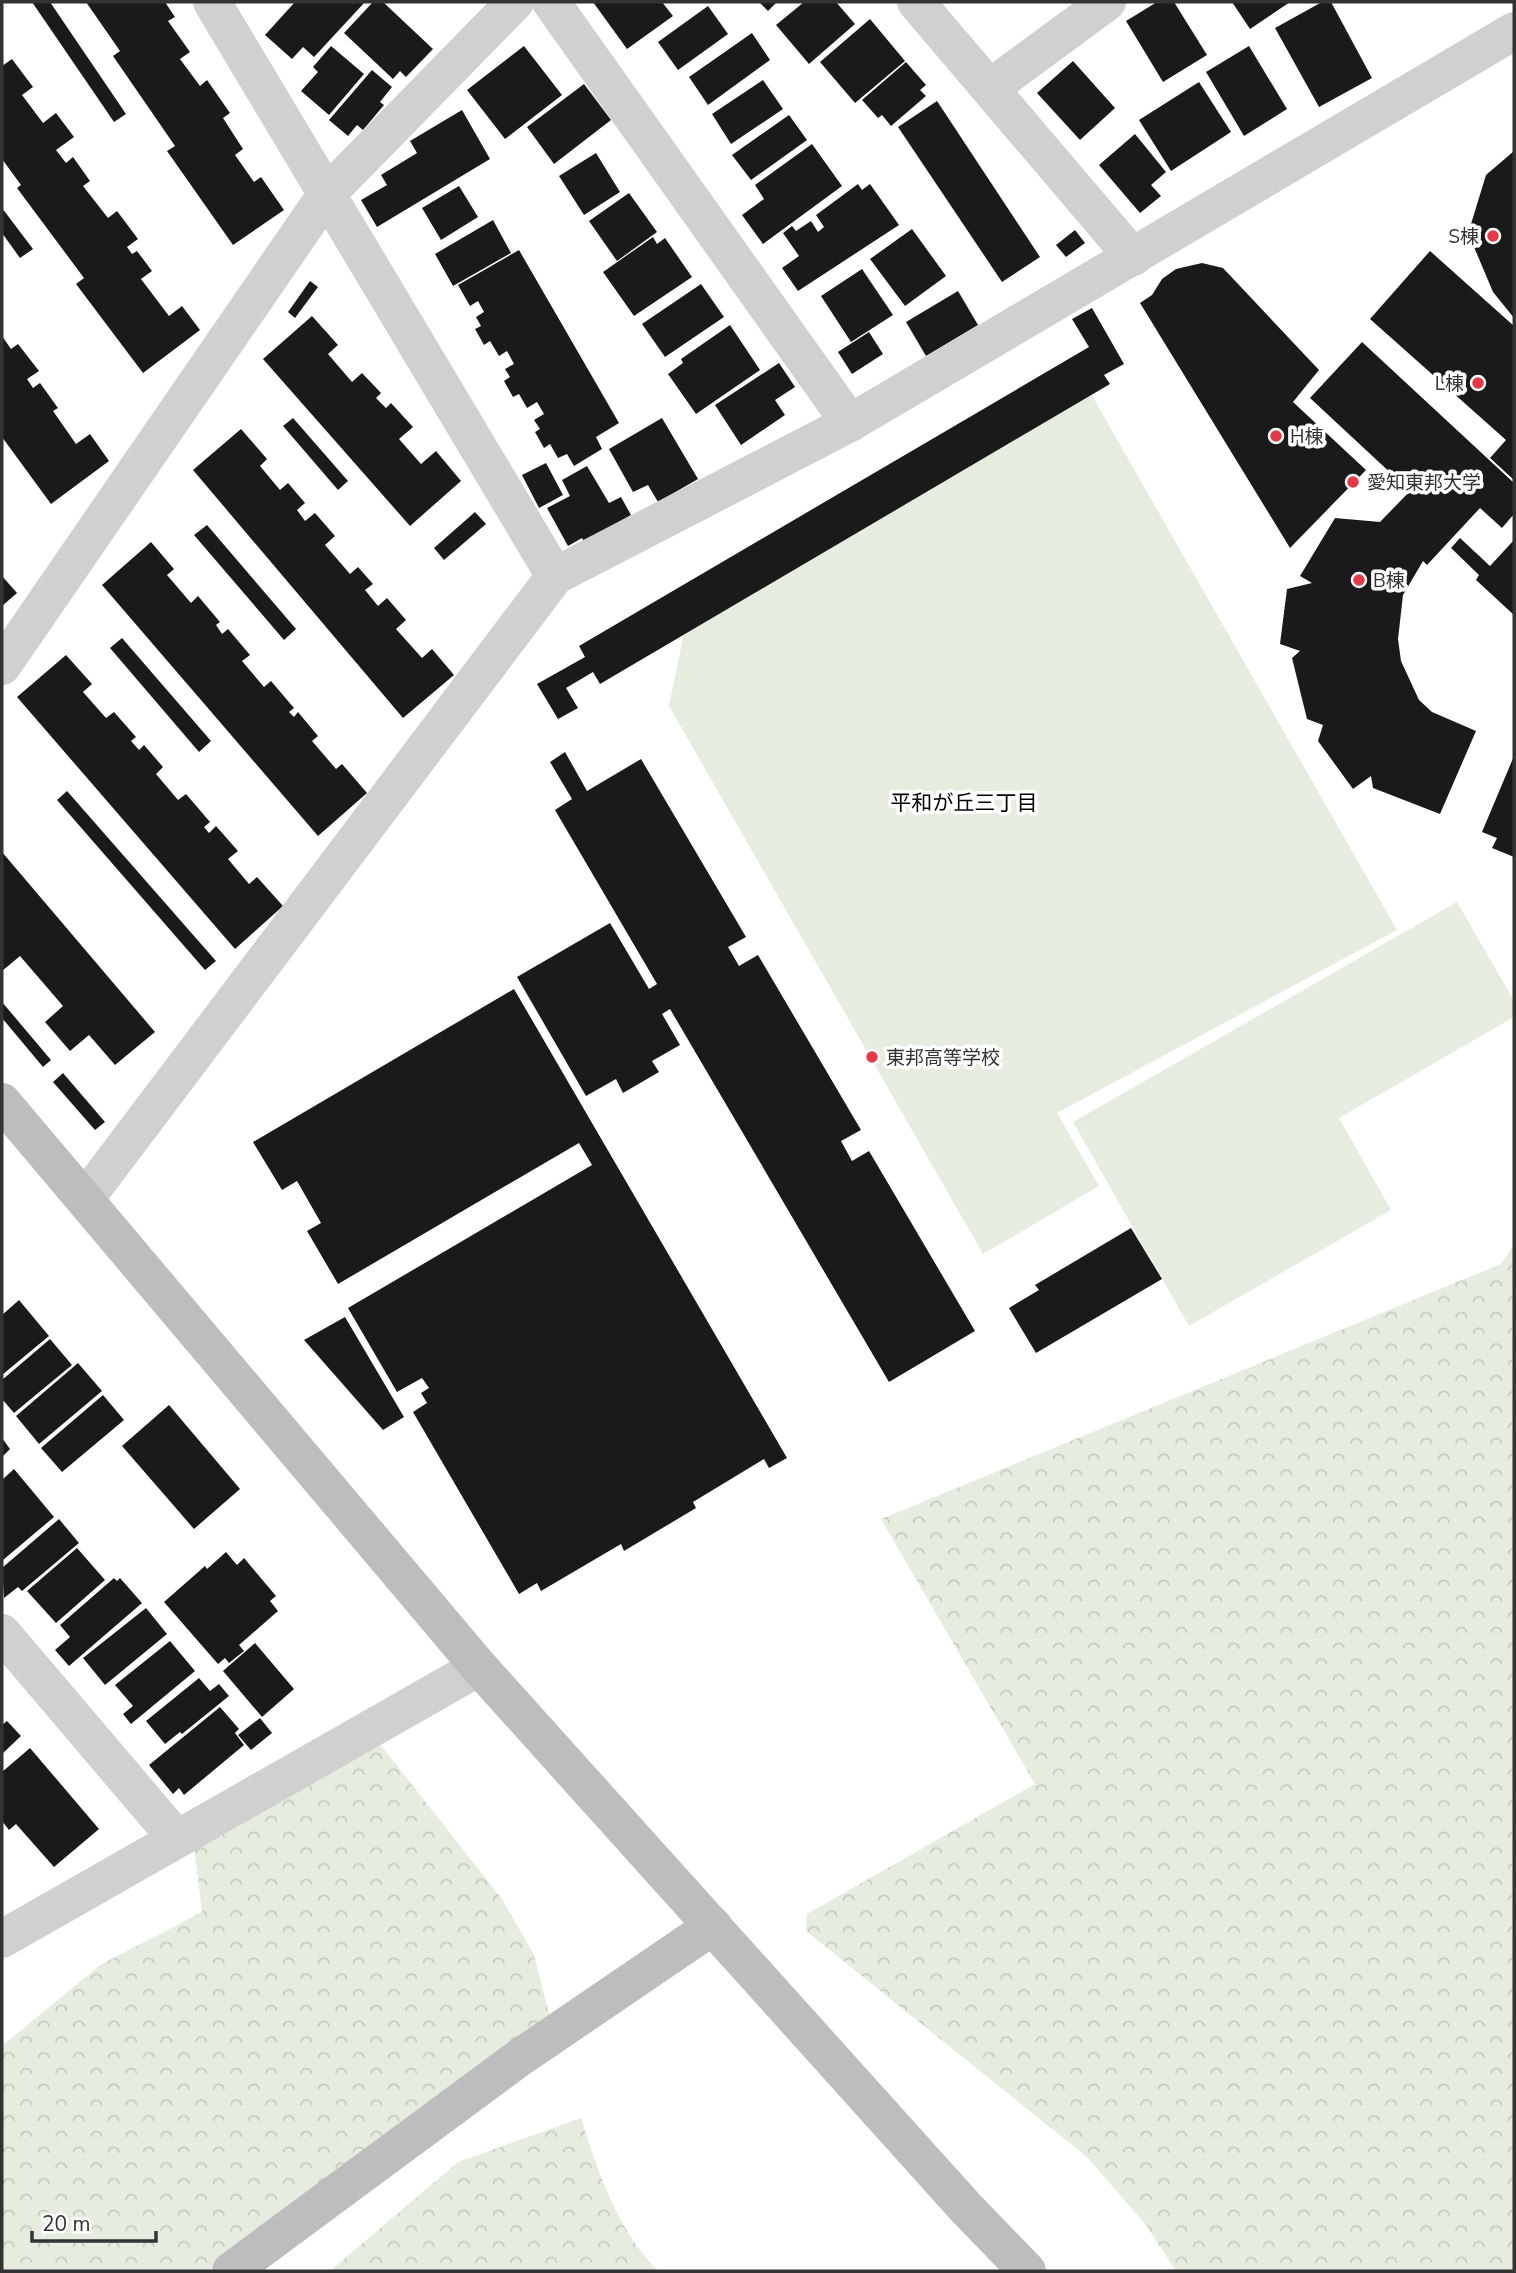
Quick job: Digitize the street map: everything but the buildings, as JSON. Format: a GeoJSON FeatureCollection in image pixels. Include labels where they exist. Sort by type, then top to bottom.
{"type":"FeatureCollection","features":[{"type":"Feature","properties":{"kind":"street"},"geometry":{"type":"LineString","coordinates":[[212,2],[555,576]]}},
{"type":"Feature","properties":{"kind":"street"},"geometry":{"type":"LineString","coordinates":[[2,666],[326,195],[515,2]]}},
{"type":"Feature","properties":{"kind":"street"},"geometry":{"type":"LineString","coordinates":[[551,2],[850,423]]}},
{"type":"Feature","properties":{"kind":"street"},"geometry":{"type":"LineString","coordinates":[[916,2],[1133,257]]}},
{"type":"Feature","properties":{"kind":"street"},"geometry":{"type":"LineString","coordinates":[[990,88],[1107,2]]}},
{"type":"Feature","properties":{"kind":"street"},"geometry":{"type":"LineString","coordinates":[[85,1199],[555,576],[850,423],[1514,31]]}},
{"type":"Feature","properties":{"kind":"street"},"geometry":{"type":"LineString","coordinates":[[2,1102],[479,1667],[1027,2271]]}},
{"type":"Feature","properties":{"kind":"street"},"geometry":{"type":"LineString","coordinates":[[2,1633],[177,1839]]}},
{"type":"Feature","properties":{"kind":"street"},"geometry":{"type":"LineString","coordinates":[[2,1939],[479,1667]]}},
{"type":"Feature","properties":{"kind":"street"},"geometry":{"type":"LineString","coordinates":[[231,2271],[519,2058],[713,1926]]}},
{"type":"Feature","properties":{"kind":"green space"},"geometry":{"type":"Polygon","coordinates":[[[1090,392],[1397,930],[1057,1113],[1099,1186],[983,1254],[669,706],[685,628],[1090,392]]]}},
{"type":"Feature","properties":{"kind":"green space"},"geometry":{"type":"Polygon","coordinates":[[[1457,902],[1514,1001],[1514,1017],[1339,1118],[1391,1210],[1189,1326],[1073,1122],[1457,902]]]}},
{"type":"Feature","properties":{"kind":"green space"},"geometry":{"type":"Polygon","coordinates":[[[1514,1244],[1514,2271],[1176,2271],[1146,2225],[1087,2157],[806,1931],[807,1914],[1035,1784],[881,1519],[1501,1264],[1514,1244]]]}},
{"type":"Feature","properties":{"kind":"green space"},"geometry":{"type":"Polygon","coordinates":[[[379,1743],[502,1899],[534,1955],[550,2017],[242,2242],[208,2271],[2,2271],[2,2046],[100,1965],[202,1912],[194,1846],[379,1743]]]}},
{"type":"Feature","properties":{"kind":"green space"},"geometry":{"type":"Polygon","coordinates":[[[581,2118],[610,2199],[631,2237],[658,2271],[330,2271],[458,2162],[581,2118]]]}},
{"type":"Feature","properties":{"kind":"place","name":"S棟"},"geometry":{"type":"Point","coordinates":[1493,236]}},
{"type":"Feature","properties":{"kind":"place","name":"L棟"},"geometry":{"type":"Point","coordinates":[1478,383]}},
{"type":"Feature","properties":{"kind":"place","name":"H棟"},"geometry":{"type":"Point","coordinates":[1276,436]}},
{"type":"Feature","properties":{"kind":"place","name":"愛知東邦大学"},"geometry":{"type":"Point","coordinates":[1353,482]}},
{"type":"Feature","properties":{"kind":"place","name":"B棟"},"geometry":{"type":"Point","coordinates":[1359,580]}},
{"type":"Feature","properties":{"kind":"place","name":"東邦高等学校"},"geometry":{"type":"Point","coordinates":[872,1057]}},
{"type":"Feature","properties":{"kind":"district","name":"平和が丘三丁目"},"geometry":{"type":"Point","coordinates":[964,803]}}]}
